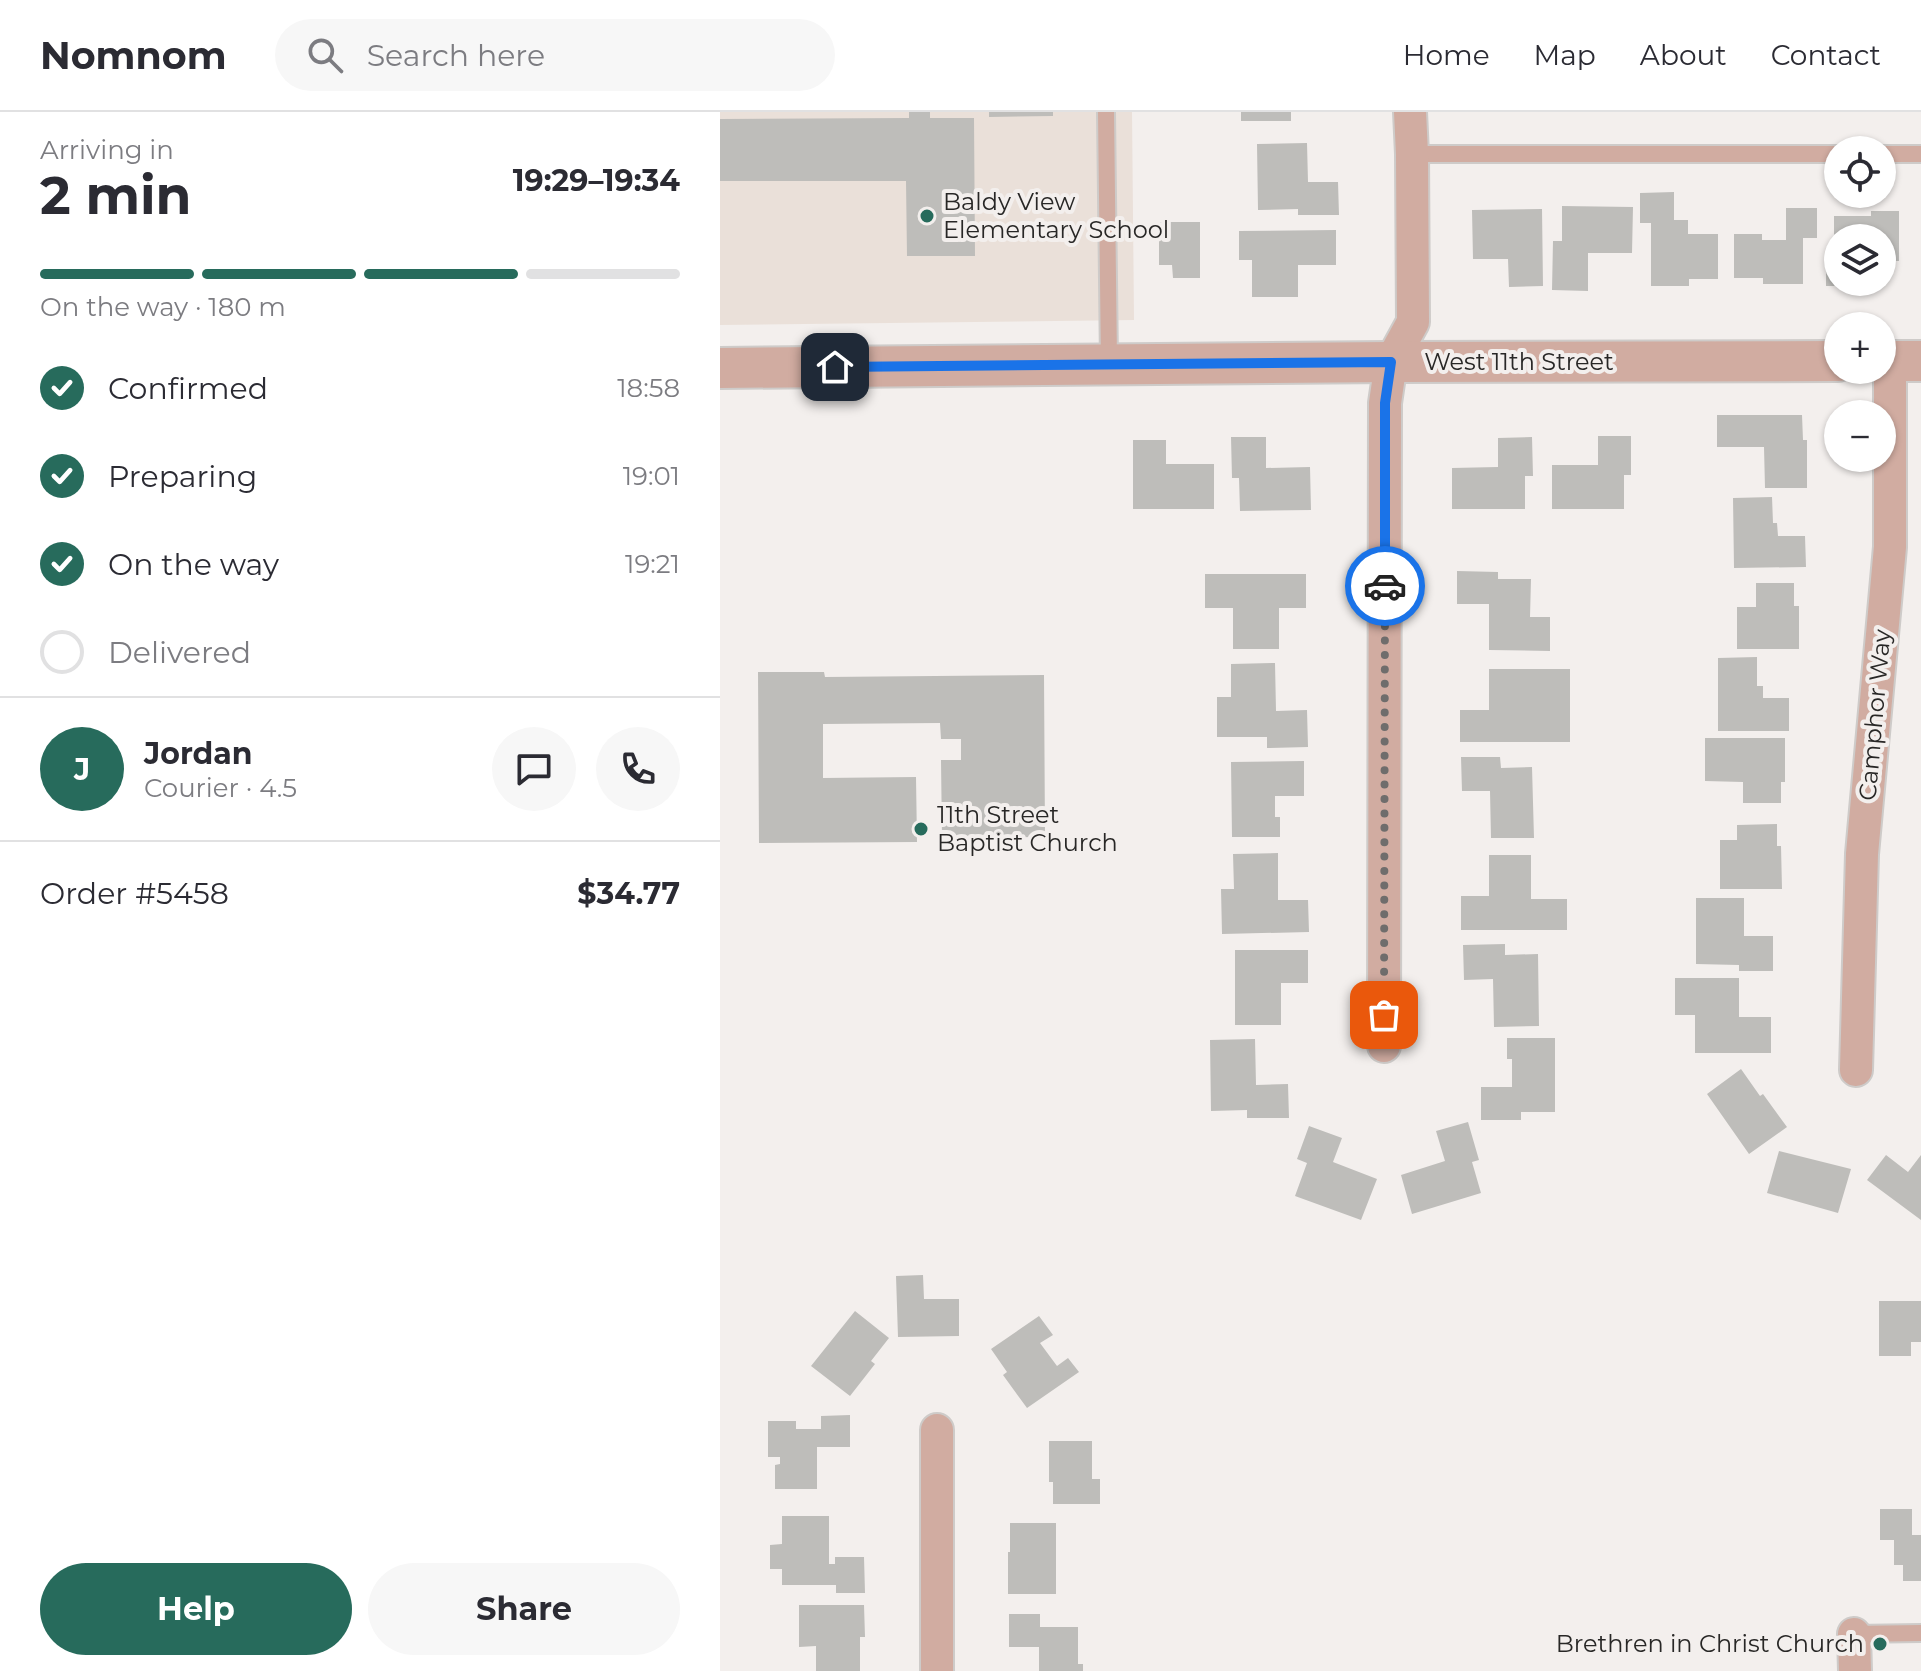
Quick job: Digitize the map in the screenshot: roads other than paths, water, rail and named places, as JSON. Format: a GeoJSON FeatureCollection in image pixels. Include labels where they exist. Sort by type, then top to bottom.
{"type":"FeatureCollection","features":[{"type":"Feature","properties":{"kind":"street"},"geometry":{"type":"LineString","coordinates":[[1384,1046],[1385,403],[1391,362],[1413,322],[1410,112]]}},
{"type":"Feature","properties":{"kind":"street","name":"West 11th Street"},"geometry":{"type":"LineString","coordinates":[[720,368],[1824,361]]}},
{"type":"Feature","properties":{"kind":"street","name":"Camphor Way"},"geometry":{"type":"LineString","coordinates":[[1856,1070],[1862,854],[1890,547],[1898,361]]}},
{"type":"Feature","properties":{"kind":"street"},"geometry":{"type":"LineString","coordinates":[[937,1430],[937,1671]]}},
{"type":"Feature","properties":{"kind":"street"},"geometry":{"type":"LineString","coordinates":[[1854,1634],[1855,1671]]}},
{"type":"Feature","properties":{"kind":"lane"},"geometry":{"type":"LineString","coordinates":[[1106,112],[1109,365]]}},
{"type":"Feature","properties":{"kind":"lane"},"geometry":{"type":"LineString","coordinates":[[1412,154],[1824,154]]}},
{"type":"Feature","properties":{"kind":"lane"},"geometry":{"type":"LineString","coordinates":[[1896,154],[1921,154]]}},
{"type":"Feature","properties":{"kind":"lane"},"geometry":{"type":"LineString","coordinates":[[1854,1634],[1921,1633]]}},
{"type":"Feature","properties":{"kind":"place","name":"Baldy View Elementary School"},"geometry":{"type":"Point","coordinates":[927,216]}},
{"type":"Feature","properties":{"kind":"place","name":"11th Street Baptist Church"},"geometry":{"type":"Point","coordinates":[921,829]}},
{"type":"Feature","properties":{"kind":"place","name":"Brethren in Christ Church"},"geometry":{"type":"Point","coordinates":[1880,1644]}}]}
